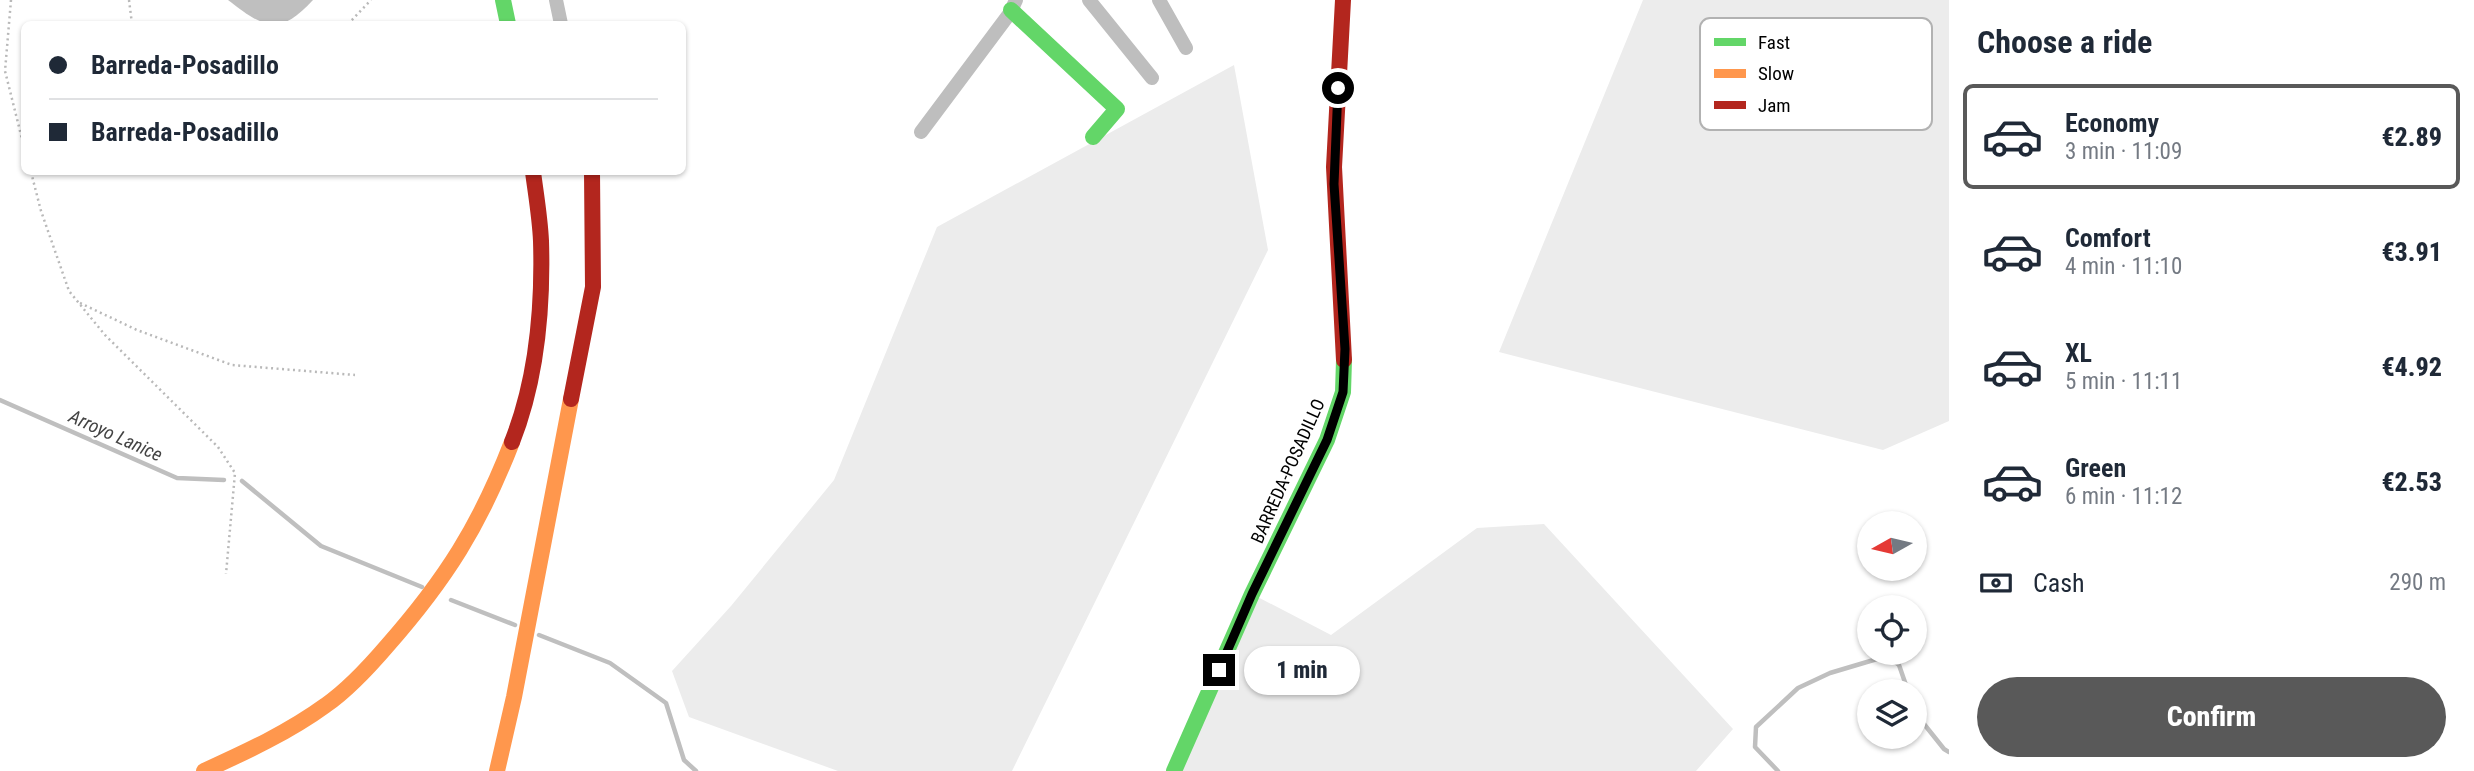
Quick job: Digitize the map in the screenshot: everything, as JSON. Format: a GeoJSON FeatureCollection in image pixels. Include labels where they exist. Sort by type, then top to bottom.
{"type":"FeatureCollection","features":[{"type":"Feature","properties":{"kind":"street"},"geometry":{"type":"LineString","coordinates":[[503,0],[507,21]]}},
{"type":"Feature","properties":{"kind":"street"},"geometry":{"type":"LineString","coordinates":[[556,0],[560,21]]}},
{"type":"Feature","properties":{"kind":"street"},"geometry":{"type":"LineString","coordinates":[[1089,0],[1152,78]]}},
{"type":"Feature","properties":{"kind":"street"},"geometry":{"type":"LineString","coordinates":[[1159,0],[1186,48]]}},
{"type":"Feature","properties":{"kind":"street","name":"BARREDA-POSADILLO"},"geometry":{"type":"LineString","coordinates":[[1174,771],[1252,594],[1327,440],[1343,392],[1345,349],[1334,167],[1343,0]]}},
{"type":"Feature","properties":{"kind":"street"},"geometry":{"type":"LineString","coordinates":[[921,132],[1014,5],[1117,109],[1093,137]]}},
{"type":"Feature","properties":{"kind":"street"},"geometry":{"type":"LineString","coordinates":[[204,771],[239,756],[327,705],[405,629],[466,546],[497,487],[518,427],[532,375],[541,323],[543,253],[533,175]]}},
{"type":"Feature","properties":{"kind":"street"},"geometry":{"type":"LineString","coordinates":[[497,771],[514,697],[593,287],[592,175]]}},
{"type":"Feature","properties":{"kind":"path"},"geometry":{"type":"LineString","coordinates":[[11,0],[5,71],[21,135]]}},
{"type":"Feature","properties":{"kind":"path"},"geometry":{"type":"LineString","coordinates":[[129,0],[132,21]]}},
{"type":"Feature","properties":{"kind":"path"},"geometry":{"type":"LineString","coordinates":[[351,21],[371,0]]}},
{"type":"Feature","properties":{"kind":"path"},"geometry":{"type":"LineString","coordinates":[[32,175],[41,211],[69,291],[105,335],[218,447],[235,473],[226,574]]}},
{"type":"Feature","properties":{"kind":"path"},"geometry":{"type":"LineString","coordinates":[[78,302],[137,330],[232,365],[355,375]]}},
{"type":"Feature","properties":{"kind":"shaded area"},"geometry":{"type":"Polygon","coordinates":[[[228,0],[313,0],[288,21],[260,21],[228,0]]]}},
{"type":"Feature","properties":{"kind":"shaded area"},"geometry":{"type":"Polygon","coordinates":[[[1643,0],[1949,0],[1949,421],[1883,450],[1499,352],[1643,0]]]}},
{"type":"Feature","properties":{"kind":"shaded area"},"geometry":{"type":"Polygon","coordinates":[[[1234,65],[1268,250],[1012,771],[838,771],[689,717],[672,671],[731,606],[834,480],[937,227],[1234,65]]]}},
{"type":"Feature","properties":{"kind":"shaded area"},"geometry":{"type":"Polygon","coordinates":[[[1544,524],[1733,729],[1696,771],[1174,771],[1252,594],[1331,635],[1477,528],[1544,524]]]}},
{"type":"Feature","properties":{"kind":"waterway","name":"Arroyo Lanice"},"geometry":{"type":"LineString","coordinates":[[0,400],[177,478],[224,480]]}},
{"type":"Feature","properties":{"kind":"waterway","name":"Arroyo Lanice"},"geometry":{"type":"LineString","coordinates":[[242,481],[321,546],[422,587]]}},
{"type":"Feature","properties":{"kind":"waterway","name":"Arroyo Lanice"},"geometry":{"type":"LineString","coordinates":[[451,600],[515,625]]}},
{"type":"Feature","properties":{"kind":"waterway","name":"Arroyo Lanice"},"geometry":{"type":"LineString","coordinates":[[539,635],[610,663],[666,703],[684,760],[696,771]]}},
{"type":"Feature","properties":{"kind":"waterway"},"geometry":{"type":"LineString","coordinates":[[1778,771],[1755,747],[1756,727],[1798,688],[1830,673],[1887,656],[1899,665],[1904,679]]}},
{"type":"Feature","properties":{"kind":"waterway"},"geometry":{"type":"LineString","coordinates":[[1927,728],[1949,752]]}},
{"type":"Feature","properties":{"kind":"traffic: fast"},"geometry":{"type":"LineString","coordinates":[[503,0],[507,21]]}},
{"type":"Feature","properties":{"kind":"traffic: fast"},"geometry":{"type":"LineString","coordinates":[[1011,10],[1117,109],[1093,137]]}},
{"type":"Feature","properties":{"kind":"traffic: fast"},"geometry":{"type":"LineString","coordinates":[[1174,771],[1252,594],[1327,440],[1343,392],[1344,360]]}},
{"type":"Feature","properties":{"kind":"traffic: slow"},"geometry":{"type":"LineString","coordinates":[[497,771],[514,697],[571,399]]}},
{"type":"Feature","properties":{"kind":"traffic: slow"},"geometry":{"type":"LineString","coordinates":[[204,771],[251,749],[312,715],[366,670],[427,598],[460,550],[487,499],[512,442]]}},
{"type":"Feature","properties":{"kind":"traffic: jam"},"geometry":{"type":"LineString","coordinates":[[1343,0],[1334,167],[1344,360]]}},
{"type":"Feature","properties":{"kind":"traffic: jam"},"geometry":{"type":"LineString","coordinates":[[512,442],[521,418],[537,343],[541,241],[533,175]]}},
{"type":"Feature","properties":{"kind":"traffic: jam"},"geometry":{"type":"LineString","coordinates":[[571,399],[593,287],[592,175]]}},
{"type":"Feature","properties":{"kind":"route"},"geometry":{"type":"LineString","coordinates":[[1219,670],[1252,594],[1327,440],[1343,392],[1345,349],[1334,184],[1338,88]]}}]}
